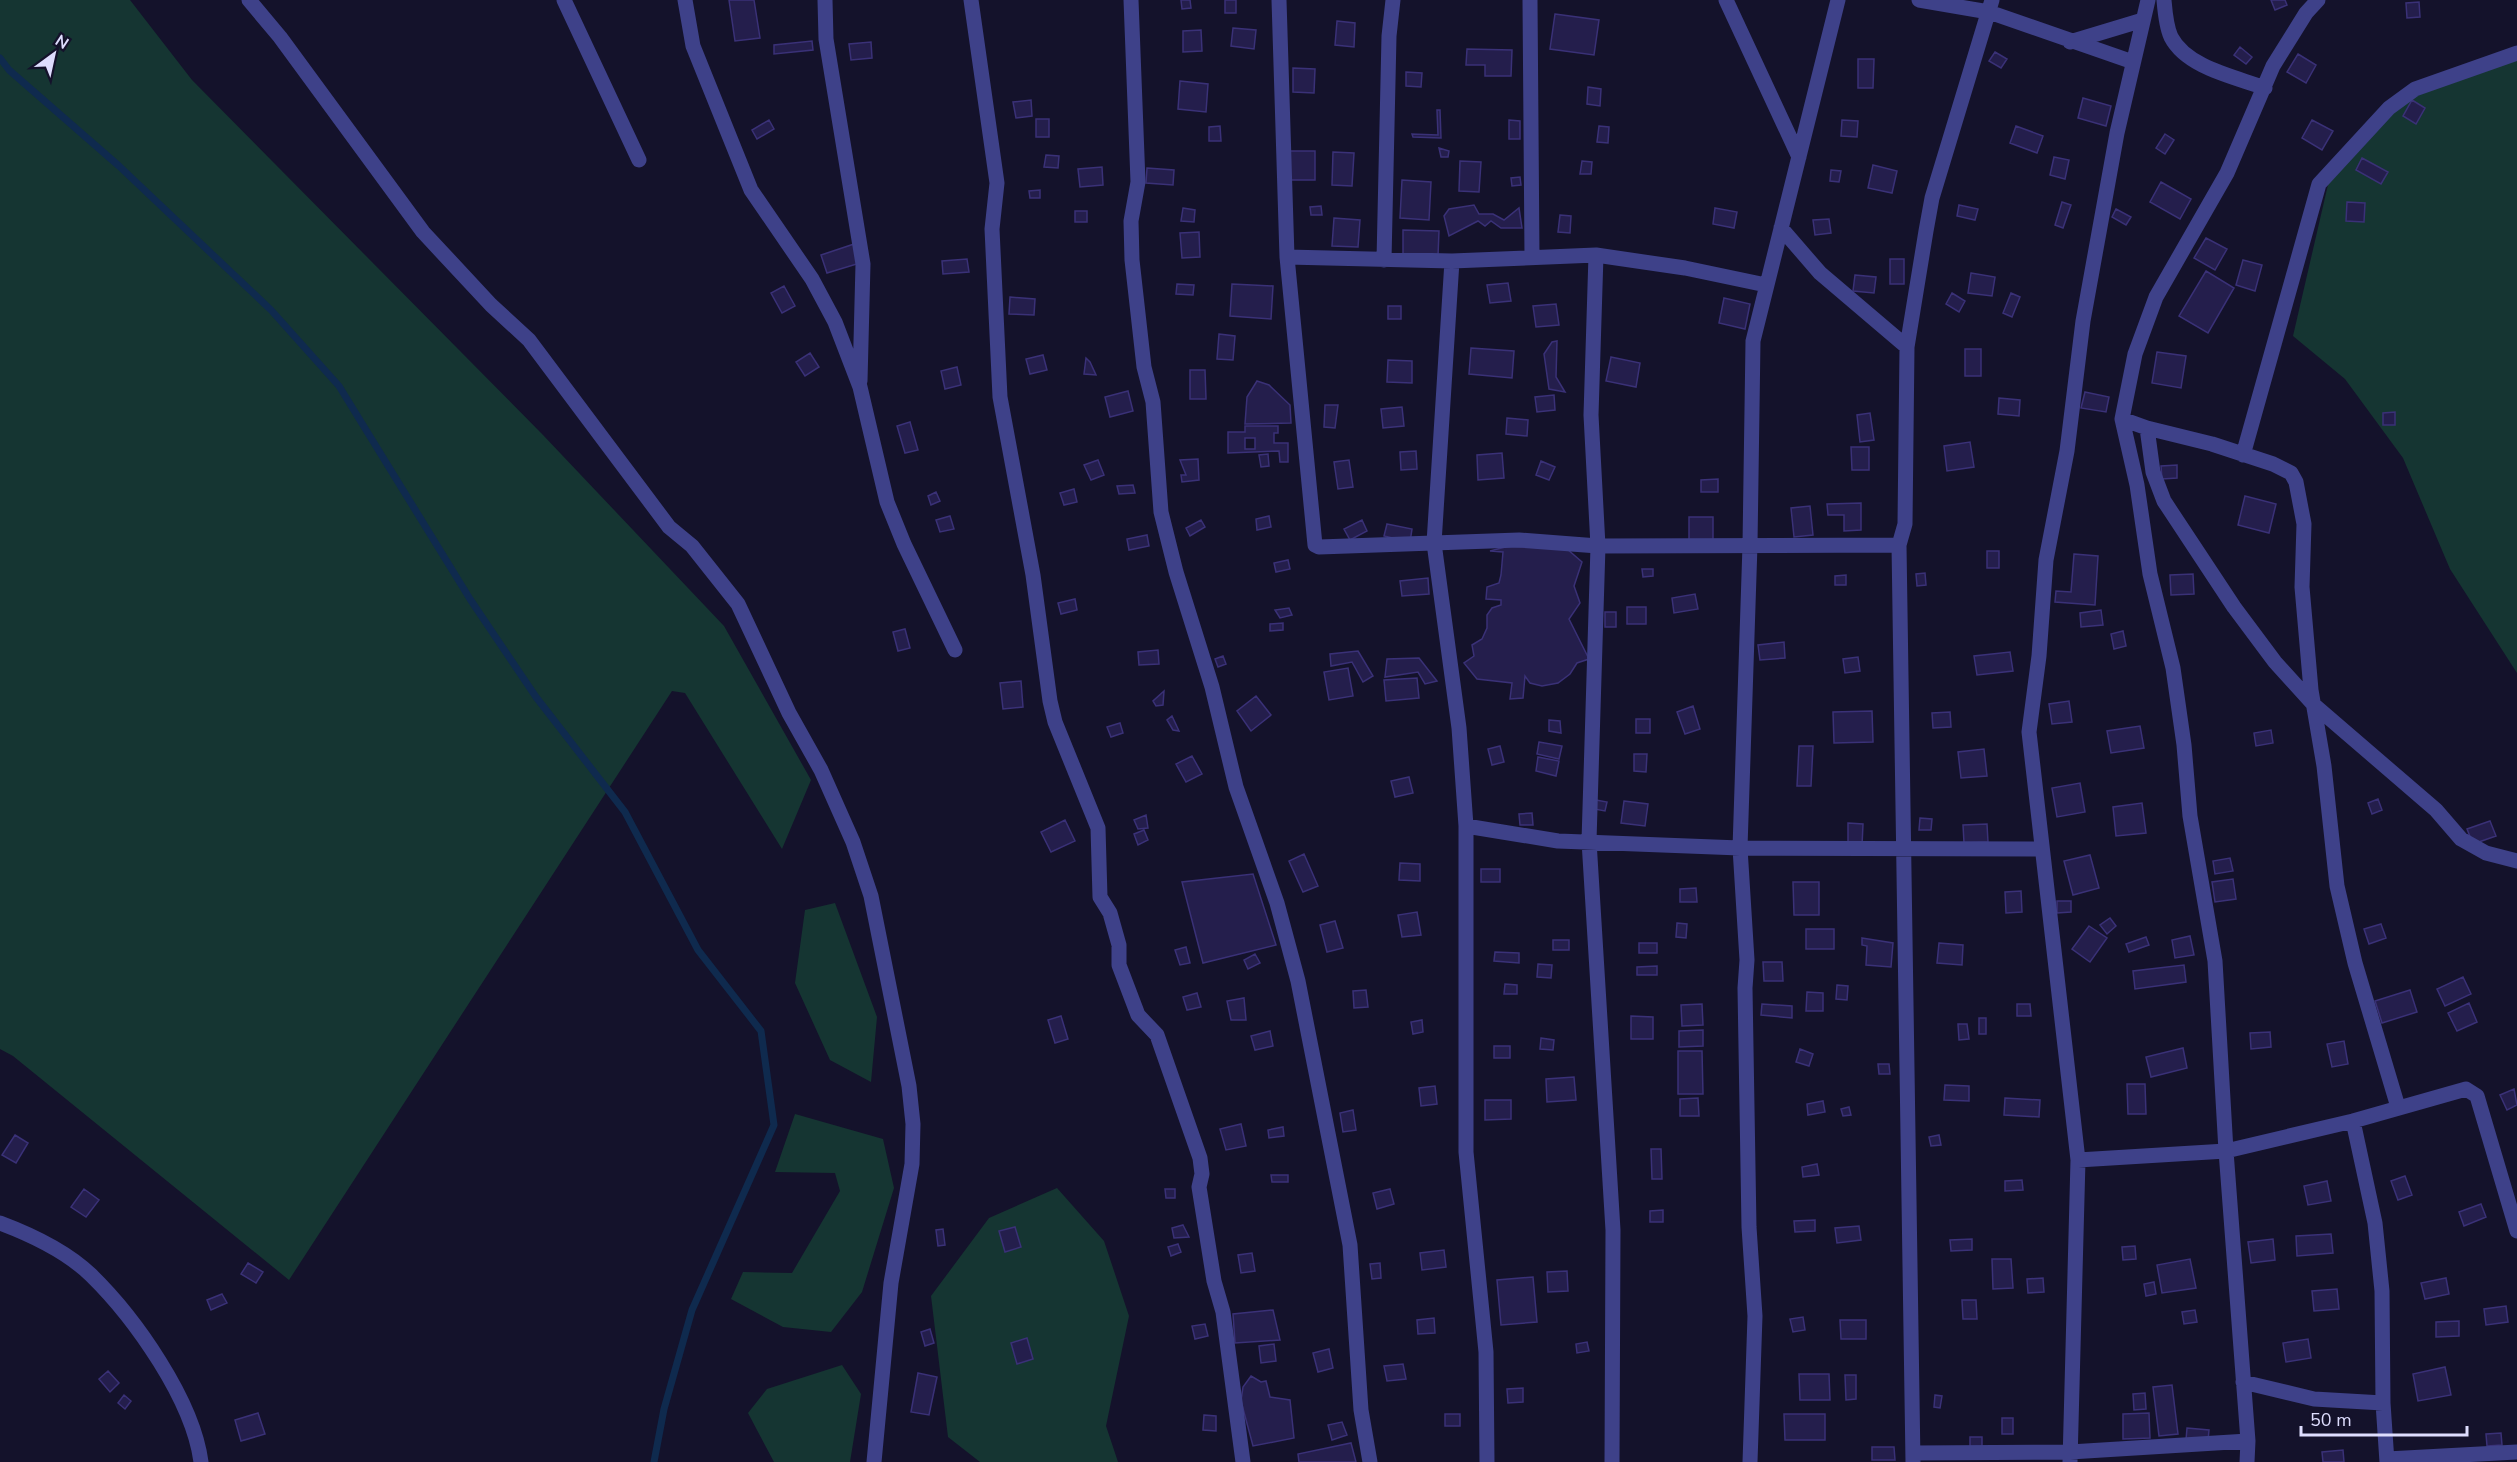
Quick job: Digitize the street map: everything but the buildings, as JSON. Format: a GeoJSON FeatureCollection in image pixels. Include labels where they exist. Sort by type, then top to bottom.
{"type":"FeatureCollection","features":[{"type":"Feature","properties":{"kind":"street"},"geometry":{"type":"LineString","coordinates":[[249,0],[280,37],[423,232],[491,305],[529,340],[669,527],[692,546],[738,604],[789,712],[821,770],[853,842],[871,896],[909,1086],[913,1124],[912,1164],[891,1283],[874,1462]]}},
{"type":"Feature","properties":{"kind":"street"},"geometry":{"type":"LineString","coordinates":[[564,0],[639,160]]}},
{"type":"Feature","properties":{"kind":"street"},"geometry":{"type":"LineString","coordinates":[[685,0],[693,46],[751,190],[812,279],[835,322],[860,387],[887,502],[904,544],[955,650]]}},
{"type":"Feature","properties":{"kind":"street"},"geometry":{"type":"LineString","coordinates":[[825,0],[826,39],[863,264],[860,387]]}},
{"type":"Feature","properties":{"kind":"street"},"geometry":{"type":"LineString","coordinates":[[971,0],[997,183],[992,229],[1000,397],[1033,575],[1050,701],[1055,722],[1098,828],[1101,897],[1110,913],[1119,945],[1119,966],[1138,1015],[1157,1035],[1200,1158],[1202,1174],[1199,1187],[1214,1281],[1223,1312],[1243,1462]]}},
{"type":"Feature","properties":{"kind":"street"},"geometry":{"type":"LineString","coordinates":[[1131,0],[1138,182],[1131,221],[1132,260],[1144,367],[1154,402],[1161,512],[1176,572],[1212,687],[1236,787],[1277,903],[1298,981],[1350,1245],[1361,1410],[1370,1462]]}},
{"type":"Feature","properties":{"kind":"street"},"geometry":{"type":"LineString","coordinates":[[1279,0],[1287,257],[1315,545],[1319,547],[1520,540],[1598,546],[1899,545]]}},
{"type":"Feature","properties":{"kind":"street"},"geometry":{"type":"LineString","coordinates":[[1384,260],[1389,36],[1394,0]]}},
{"type":"Feature","properties":{"kind":"street"},"geometry":{"type":"LineString","coordinates":[[1530,0],[1532,256]]}},
{"type":"Feature","properties":{"kind":"street"},"geometry":{"type":"LineString","coordinates":[[1726,0],[1799,157]]}},
{"type":"Feature","properties":{"kind":"street"},"geometry":{"type":"LineString","coordinates":[[1750,1462],[1755,1316],[1749,1227],[1745,988],[1747,960],[1740,848],[1750,545],[1751,358],[1766,285],[1838,0]]}},
{"type":"Feature","properties":{"kind":"street"},"geometry":{"type":"LineString","coordinates":[[1919,0],[1991,6],[2070,42],[2133,62]]}},
{"type":"Feature","properties":{"kind":"street"},"geometry":{"type":"LineString","coordinates":[[2070,1457],[2078,1160],[2029,732],[2039,656],[2046,560],[2067,451],[2083,321],[2101,215],[2148,0]]}},
{"type":"Feature","properties":{"kind":"street"},"geometry":{"type":"LineString","coordinates":[[2164,0],[2171,37],[2182,50],[2202,64],[2265,88]]}},
{"type":"Feature","properties":{"kind":"street"},"geometry":{"type":"LineString","coordinates":[[2247,1462],[2248,1441],[2226,1151],[2215,961],[2190,816],[2181,720],[2173,668],[2151,574],[2137,484],[2122,419],[2135,354],[2156,297],[2213,200],[2285,45],[2318,0]]}},
{"type":"Feature","properties":{"kind":"street"},"geometry":{"type":"LineString","coordinates":[[1991,6],[1932,198],[1907,347],[1905,524],[1899,545],[1913,1458],[2070,1457],[2248,1441]]}},
{"type":"Feature","properties":{"kind":"street"},"geometry":{"type":"LineString","coordinates":[[2070,42],[2143,20]]}},
{"type":"Feature","properties":{"kind":"street"},"geometry":{"type":"LineString","coordinates":[[2243,455],[2319,184],[2389,108],[2415,89],[2517,53]]}},
{"type":"Feature","properties":{"kind":"street"},"geometry":{"type":"LineString","coordinates":[[1781,228],[1820,273],[1907,347]]}},
{"type":"Feature","properties":{"kind":"street"},"geometry":{"type":"LineString","coordinates":[[1287,257],[1452,261],[1596,255],[1685,268],[1766,285]]}},
{"type":"Feature","properties":{"kind":"street"},"geometry":{"type":"LineString","coordinates":[[1596,255],[1591,415],[1598,546],[1589,841],[1613,1230],[1612,1462]]}},
{"type":"Feature","properties":{"kind":"street"},"geometry":{"type":"LineString","coordinates":[[1452,261],[1434,543],[1459,728],[1466,826],[1466,1152],[1486,1352],[1487,1462]]}},
{"type":"Feature","properties":{"kind":"street"},"geometry":{"type":"LineString","coordinates":[[2122,419],[2243,455],[2291,474],[2298,489],[2304,524],[2302,587],[2314,705],[2337,886],[2355,963],[2398,1107]]}},
{"type":"Feature","properties":{"kind":"street"},"geometry":{"type":"LineString","coordinates":[[2147,428],[2153,472],[2174,518],[2241,616],[2276,662],[2314,705],[2436,810],[2461,839],[2487,853],[2517,861]]}},
{"type":"Feature","properties":{"kind":"street"},"geometry":{"type":"LineString","coordinates":[[1466,826],[1558,841],[1740,848],[2041,849]]}},
{"type":"Feature","properties":{"kind":"street"},"geometry":{"type":"LineString","coordinates":[[2078,1160],[2226,1151],[2353,1121],[2466,1089],[2477,1096],[2517,1231]]}},
{"type":"Feature","properties":{"kind":"street"},"geometry":{"type":"LineString","coordinates":[[2353,1121],[2375,1223],[2382,1291],[2383,1403],[2387,1461],[2517,1452]]}},
{"type":"Feature","properties":{"kind":"street"},"geometry":{"type":"LineString","coordinates":[[0,1223],[29,1234],[72,1260],[91,1275],[118,1306],[149,1347],[172,1383],[190,1422],[201,1462]]}},
{"type":"Feature","properties":{"kind":"street"},"geometry":{"type":"LineString","coordinates":[[2243,1382],[2314,1399],[2383,1403]]}},
{"type":"Feature","properties":{"kind":"green space"},"geometry":{"type":"Polygon","coordinates":[[[0,0],[130,0],[192,80],[543,435],[724,626],[811,780],[782,849],[685,693],[672,691],[289,1280],[13,1056],[0,1049],[0,0]]]}},
{"type":"Feature","properties":{"kind":"green space"},"geometry":{"type":"Polygon","coordinates":[[[2517,58],[2517,673],[2450,569],[2403,458],[2345,379],[2293,336],[2330,176],[2369,131],[2438,76],[2517,58]]]}},
{"type":"Feature","properties":{"kind":"green space"},"geometry":{"type":"Polygon","coordinates":[[[835,903],[877,1017],[871,1082],[830,1060],[795,983],[805,910],[835,903]]]}},
{"type":"Feature","properties":{"kind":"green space"},"geometry":{"type":"Polygon","coordinates":[[[795,1114],[883,1139],[894,1188],[862,1292],[831,1332],[783,1327],[731,1299],[743,1272],[792,1273],[840,1191],[835,1173],[775,1172],[795,1114]]]}},
{"type":"Feature","properties":{"kind":"green space"},"geometry":{"type":"Polygon","coordinates":[[[1057,1188],[1104,1241],[1129,1316],[1106,1426],[1118,1462],[980,1462],[948,1437],[931,1296],[989,1218],[1057,1188]]]}},
{"type":"Feature","properties":{"kind":"green space"},"geometry":{"type":"Polygon","coordinates":[[[842,1365],[861,1394],[850,1462],[774,1462],[748,1413],[767,1389],[842,1365]]]}},
{"type":"Feature","properties":{"kind":"waterway"},"geometry":{"type":"LineString","coordinates":[[0,58],[9,70],[119,166],[271,310],[339,386],[470,599],[536,697],[625,812],[698,950],[761,1031],[774,1125],[692,1310],[664,1409],[654,1462]]}}]}
